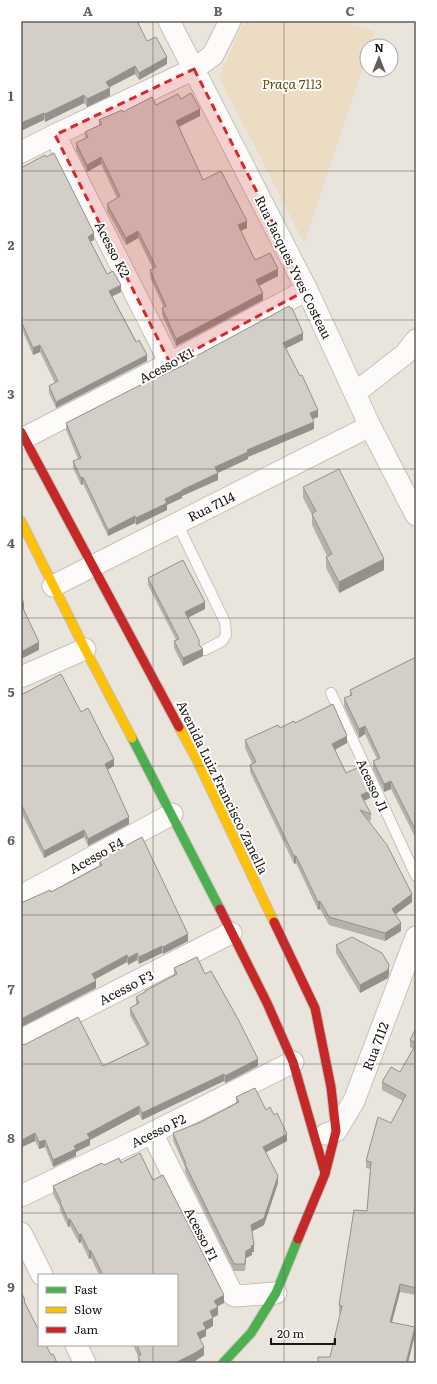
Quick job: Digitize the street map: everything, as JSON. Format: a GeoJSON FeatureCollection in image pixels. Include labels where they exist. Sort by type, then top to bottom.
{"type":"FeatureCollection","features":[{"type":"Feature","properties":{"kind":"street","name":"Rua Jacques Yves Costeau"},"geometry":{"type":"LineString","coordinates":[[169,21],[307,290],[370,426],[416,515]]}},
{"type":"Feature","properties":{"kind":"street"},"geometry":{"type":"LineString","coordinates":[[21,152],[194,69],[212,55],[230,21]]}},
{"type":"Feature","properties":{"kind":"street","name":"Acesso K2"},"geometry":{"type":"LineString","coordinates":[[55,135],[170,363]]}},
{"type":"Feature","properties":{"kind":"street","name":"Acesso K1"},"geometry":{"type":"LineString","coordinates":[[23,435],[170,363],[307,290]]}},
{"type":"Feature","properties":{"kind":"street"},"geometry":{"type":"LineString","coordinates":[[355,393],[405,354],[416,340]]}},
{"type":"Feature","properties":{"kind":"street","name":"Rua 7114"},"geometry":{"type":"LineString","coordinates":[[53,586],[370,426]]}},
{"type":"Feature","properties":{"kind":"street","name":"Avenida Luiz Francisco Zanella"},"geometry":{"type":"LineString","coordinates":[[23,435],[196,758],[315,1008],[331,1087],[336,1131],[325,1174],[276,1293],[251,1333],[223,1363]]}},
{"type":"Feature","properties":{"kind":"street"},"geometry":{"type":"LineString","coordinates":[[21,522],[172,814],[267,1003],[293,1062],[325,1174]]}},
{"type":"Feature","properties":{"kind":"street"},"geometry":{"type":"LineString","coordinates":[[21,677],[85,648]]}},
{"type":"Feature","properties":{"kind":"street","name":"Acesso F4"},"geometry":{"type":"LineString","coordinates":[[22,893],[172,814]]}},
{"type":"Feature","properties":{"kind":"street","name":"Acesso F3"},"geometry":{"type":"LineString","coordinates":[[21,1040],[231,933]]}},
{"type":"Feature","properties":{"kind":"street","name":"Rua 7112"},"geometry":{"type":"LineString","coordinates":[[336,1131],[354,1101],[416,938]]}},
{"type":"Feature","properties":{"kind":"street","name":"Acesso F2"},"geometry":{"type":"LineString","coordinates":[[21,1196],[152,1133],[293,1062]]}},
{"type":"Feature","properties":{"kind":"street"},"geometry":{"type":"LineString","coordinates":[[314,1138],[336,1131]]}},
{"type":"Feature","properties":{"kind":"street","name":"Acesso F1"},"geometry":{"type":"LineString","coordinates":[[152,1133],[233,1295],[276,1293]]}},
{"type":"Feature","properties":{"kind":"street"},"geometry":{"type":"LineString","coordinates":[[21,1233],[42,1274]]}},
{"type":"Feature","properties":{"kind":"street"},"geometry":{"type":"LineString","coordinates":[[76,1346],[85,1363]]}},
{"type":"Feature","properties":{"kind":"lane"},"geometry":{"type":"LineString","coordinates":[[177,523],[226,622],[226,635],[222,641],[205,650]]}},
{"type":"Feature","properties":{"kind":"lane","name":"Acesso J1"},"geometry":{"type":"LineString","coordinates":[[331,693],[416,876]]}},
{"type":"Feature","properties":{"kind":"highlighted area"},"geometry":{"type":"Polygon","coordinates":[[[194,69],[307,290],[170,363],[55,135],[194,69]]]}},
{"type":"Feature","properties":{"kind":"green space","name":"Praça 7113"},"geometry":{"type":"Polygon","coordinates":[[[244,21],[342,21],[375,32],[373,38],[359,38],[359,78],[304,243],[219,77],[244,21]]]}},
{"type":"Feature","properties":{"kind":"building"},"geometry":{"type":"Polygon","coordinates":[[[21,21],[137,21],[147,41],[156,37],[167,57],[139,73],[135,66],[106,82],[110,88],[87,99],[84,95],[45,114],[44,113],[21,123],[21,21]]]}},
{"type":"Feature","properties":{"kind":"building"},"geometry":{"type":"Polygon","coordinates":[[[191,93],[200,109],[176,121],[203,180],[221,171],[247,221],[238,225],[255,260],[270,253],[278,269],[256,280],[263,293],[176,339],[162,308],[166,306],[150,270],[156,267],[138,231],[126,238],[107,204],[120,196],[101,157],[87,165],[76,143],[88,137],[85,132],[102,124],[99,120],[122,110],[123,112],[152,97],[156,105],[178,94],[181,99],[191,93]]]}},
{"type":"Feature","properties":{"kind":"building"},"geometry":{"type":"Polygon","coordinates":[[[54,153],[94,233],[88,237],[107,274],[113,271],[121,285],[109,291],[136,342],[139,340],[147,355],[56,402],[49,386],[58,381],[40,345],[33,348],[21,321],[21,168],[45,155],[46,157],[54,153]]]}},
{"type":"Feature","properties":{"kind":"building"},"geometry":{"type":"Polygon","coordinates":[[[289,306],[292,308],[303,333],[283,343],[300,376],[302,375],[318,410],[310,413],[314,422],[247,450],[248,452],[215,467],[218,473],[165,499],[167,503],[136,518],[135,516],[108,530],[83,477],[81,478],[73,461],[81,458],[66,423],[158,376],[159,377],[188,363],[187,361],[289,306]]]}},
{"type":"Feature","properties":{"kind":"building"},"geometry":{"type":"Polygon","coordinates":[[[339,469],[384,559],[339,582],[326,557],[332,554],[312,514],[316,511],[303,487],[339,469]]]}},
{"type":"Feature","properties":{"kind":"building"},"geometry":{"type":"Polygon","coordinates":[[[183,560],[205,602],[185,612],[199,640],[199,645],[203,649],[183,658],[174,641],[179,639],[148,578],[183,560]]]}},
{"type":"Feature","properties":{"kind":"building"},"geometry":{"type":"Polygon","coordinates":[[[21,597],[24,603],[21,604],[21,597]]]}},
{"type":"Feature","properties":{"kind":"building"},"geometry":{"type":"Polygon","coordinates":[[[21,604],[39,642],[21,652],[21,604]]]}},
{"type":"Feature","properties":{"kind":"building"},"geometry":{"type":"Polygon","coordinates":[[[416,657],[416,827],[414,827],[391,781],[384,784],[373,761],[380,758],[365,726],[359,729],[344,698],[352,695],[350,690],[416,657]]]}},
{"type":"Feature","properties":{"kind":"building"},"geometry":{"type":"Polygon","coordinates":[[[61,674],[81,712],[88,708],[114,759],[105,764],[129,817],[88,839],[84,830],[44,851],[22,806],[21,807],[21,695],[61,674]]]}},
{"type":"Feature","properties":{"kind":"building"},"geometry":{"type":"Polygon","coordinates":[[[333,704],[347,736],[332,744],[346,773],[361,766],[372,790],[361,795],[371,814],[360,810],[387,845],[412,894],[392,909],[401,923],[385,933],[329,917],[320,901],[318,902],[296,856],[294,856],[250,765],[256,762],[245,740],[278,725],[280,728],[294,721],[295,723],[333,704]]]}},
{"type":"Feature","properties":{"kind":"building"},"geometry":{"type":"Polygon","coordinates":[[[142,837],[188,934],[139,957],[137,953],[128,958],[127,955],[92,974],[96,981],[21,1019],[21,903],[50,890],[51,892],[102,865],[99,860],[142,837]]]}},
{"type":"Feature","properties":{"kind":"building"},"geometry":{"type":"Polygon","coordinates":[[[352,937],[382,953],[389,965],[388,970],[360,985],[336,945],[352,937]]]}},
{"type":"Feature","properties":{"kind":"building"},"geometry":{"type":"Polygon","coordinates":[[[197,957],[205,974],[211,971],[238,1019],[258,1059],[225,1076],[224,1074],[142,1113],[139,1106],[87,1134],[90,1138],[74,1146],[76,1149],[53,1160],[45,1140],[39,1142],[35,1133],[22,1140],[21,1045],[26,1044],[78,1017],[103,1066],[149,1044],[130,1008],[139,1003],[136,997],[177,974],[174,968],[197,957]]]}},
{"type":"Feature","properties":{"kind":"building"},"geometry":{"type":"Polygon","coordinates":[[[416,1028],[416,1043],[410,1040],[416,1028]]]}},
{"type":"Feature","properties":{"kind":"building"},"geometry":{"type":"Polygon","coordinates":[[[416,1044],[416,1288],[400,1284],[390,1322],[415,1327],[406,1363],[318,1363],[318,1357],[330,1357],[342,1306],[339,1305],[354,1210],[367,1211],[371,1162],[366,1161],[378,1117],[391,1123],[406,1095],[382,1082],[391,1067],[400,1072],[416,1044]]]}},
{"type":"Feature","properties":{"kind":"building"},"geometry":{"type":"Polygon","coordinates":[[[255,1088],[266,1110],[270,1107],[274,1115],[277,1113],[287,1134],[263,1147],[278,1176],[264,1218],[251,1225],[254,1245],[246,1251],[245,1264],[234,1264],[185,1164],[173,1133],[201,1122],[239,1102],[236,1097],[255,1088]]]}},
{"type":"Feature","properties":{"kind":"building"},"geometry":{"type":"Polygon","coordinates":[[[140,1153],[153,1180],[163,1175],[224,1295],[214,1301],[218,1307],[210,1311],[213,1318],[203,1323],[206,1329],[197,1333],[204,1347],[175,1363],[141,1363],[138,1356],[141,1355],[137,1346],[178,1346],[178,1274],[102,1274],[81,1234],[79,1235],[70,1219],[68,1220],[53,1186],[102,1163],[104,1165],[119,1158],[121,1163],[140,1153]]]}},
{"type":"Feature","properties":{"kind":"building"},"geometry":{"type":"Polygon","coordinates":[[[21,1292],[38,1329],[38,1346],[46,1346],[51,1355],[53,1354],[57,1363],[21,1363],[21,1292]]]}},
{"type":"Feature","properties":{"kind":"traffic: fast"},"geometry":{"type":"LineString","coordinates":[[132,738],[220,909]]}},
{"type":"Feature","properties":{"kind":"traffic: fast"},"geometry":{"type":"LineString","coordinates":[[223,1363],[251,1333],[276,1293],[298,1239]]}},
{"type":"Feature","properties":{"kind":"traffic: slow"},"geometry":{"type":"LineString","coordinates":[[21,521],[85,649],[132,738]]}},
{"type":"Feature","properties":{"kind":"traffic: slow"},"geometry":{"type":"LineString","coordinates":[[179,727],[196,758],[274,922]]}},
{"type":"Feature","properties":{"kind":"traffic: jam"},"geometry":{"type":"LineString","coordinates":[[21,432],[179,727]]}},
{"type":"Feature","properties":{"kind":"traffic: jam"},"geometry":{"type":"LineString","coordinates":[[220,909],[267,1003],[293,1062],[325,1173]]}},
{"type":"Feature","properties":{"kind":"traffic: jam"},"geometry":{"type":"LineString","coordinates":[[274,922],[315,1008],[331,1087],[336,1131],[325,1174],[298,1239]]}}]}
